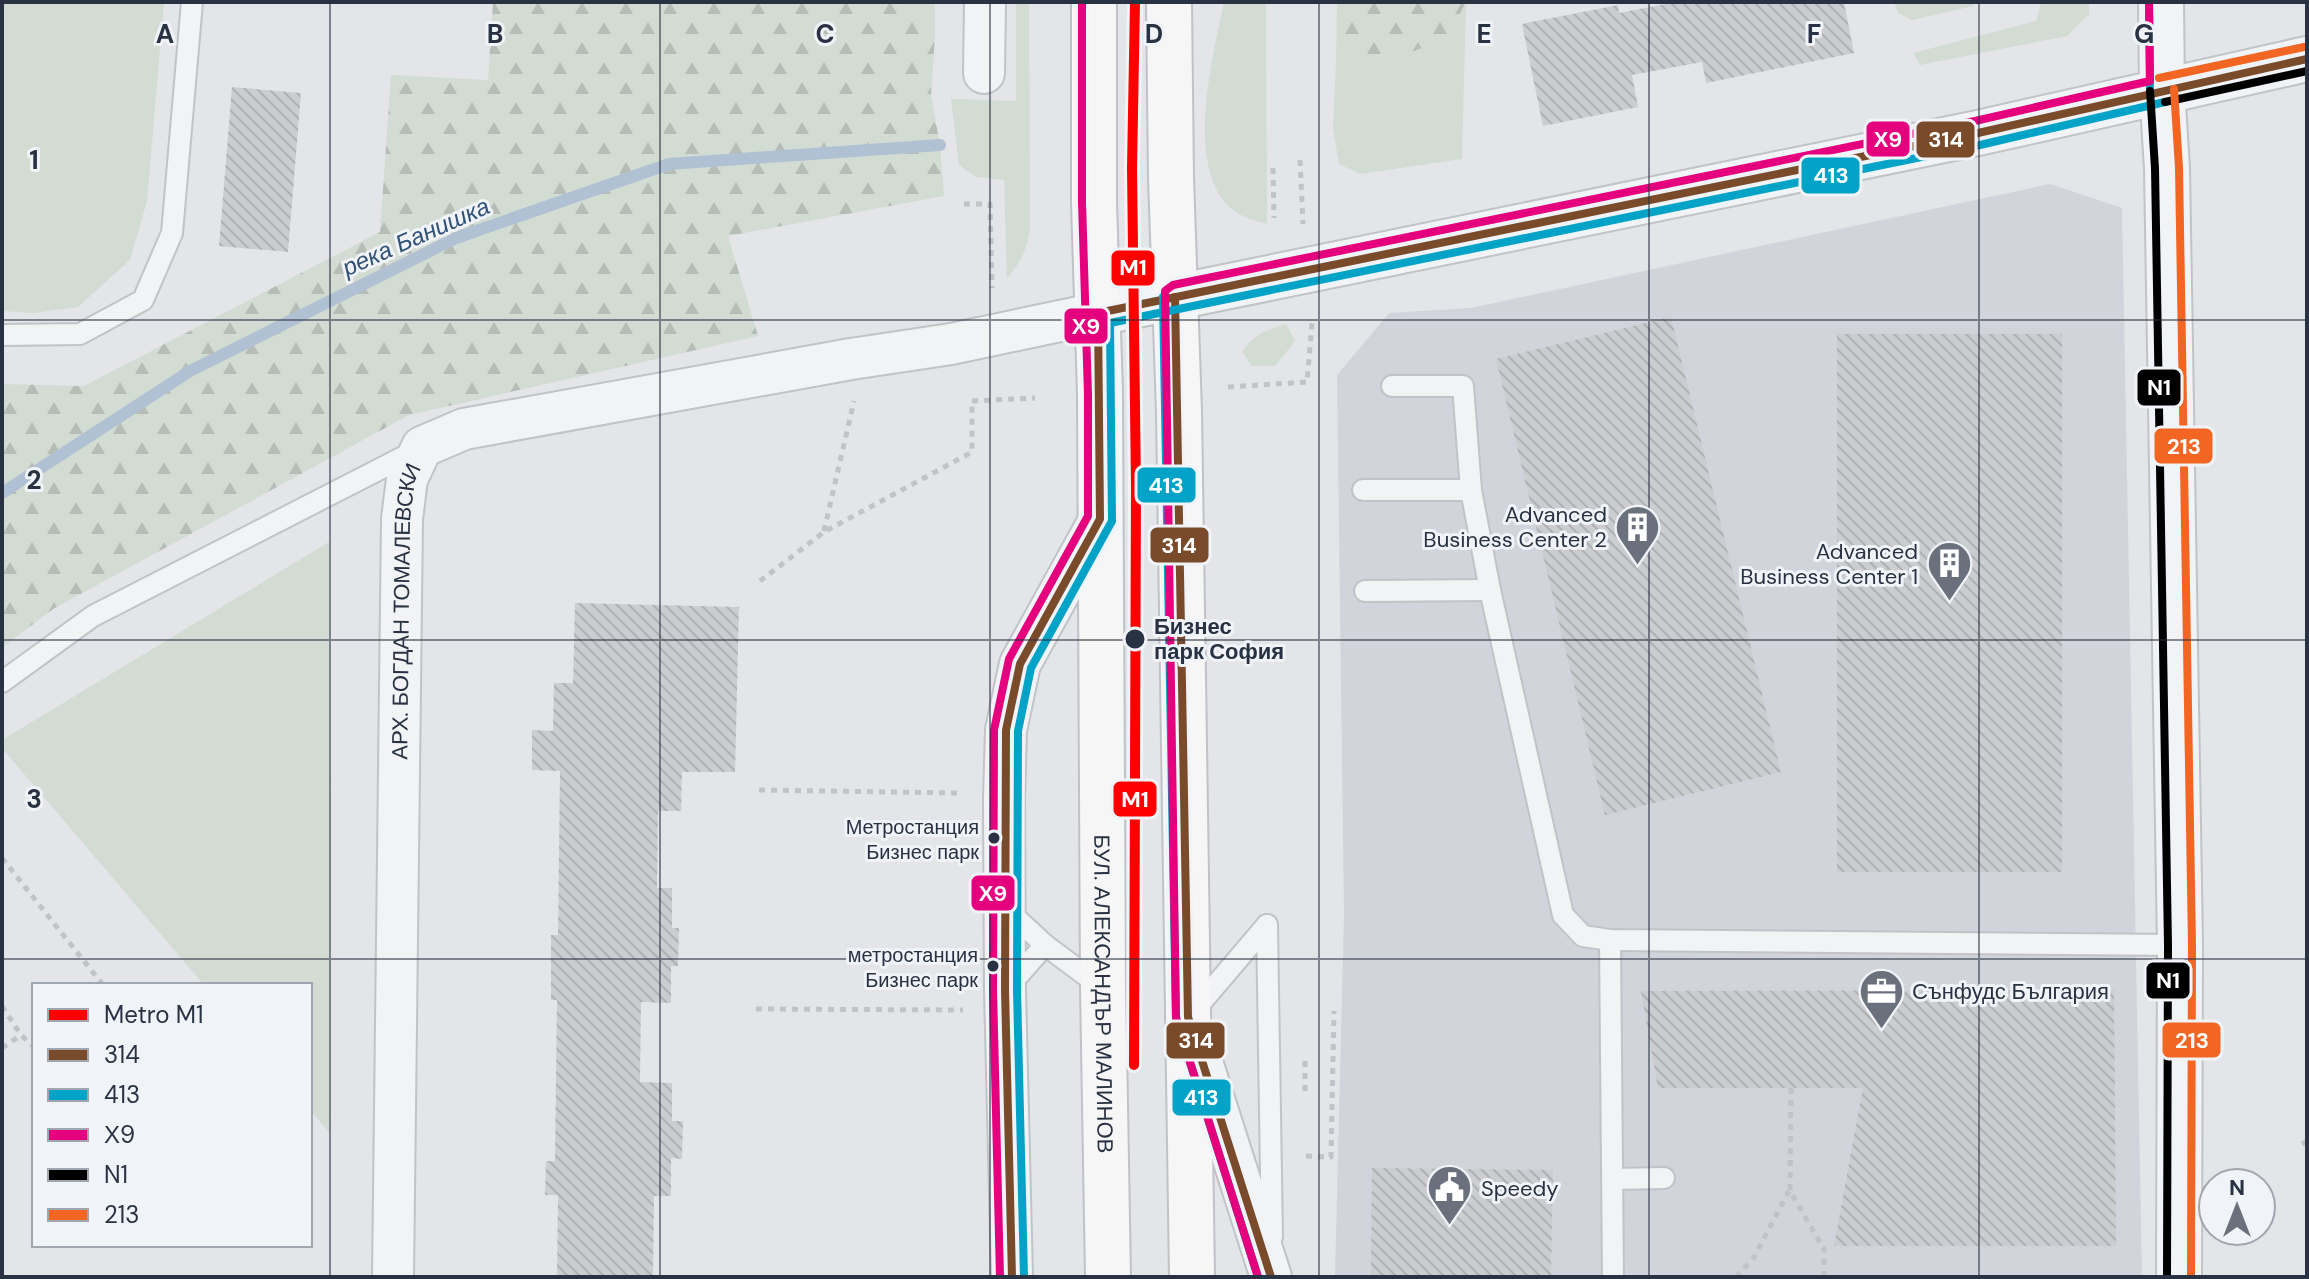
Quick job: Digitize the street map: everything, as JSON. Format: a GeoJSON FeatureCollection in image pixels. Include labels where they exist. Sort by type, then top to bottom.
{"type":"FeatureCollection","features":[{"type":"Feature","properties":{"kind":"main road","name":"БУЛ. АЛЕКСАНДЪР МАЛИНОВ"},"geometry":{"type":"LineString","coordinates":[[1094,2],[1108,1277]]}},
{"type":"Feature","properties":{"kind":"main road"},"geometry":{"type":"LineString","coordinates":[[1169,2],[1171,178],[1180,427],[1192,1277]]}},
{"type":"Feature","properties":{"kind":"street"},"geometry":{"type":"LineString","coordinates":[[984,73],[985,2]]}},
{"type":"Feature","properties":{"kind":"street"},"geometry":{"type":"LineString","coordinates":[[2161,2],[2167,168],[2180,945],[2179,1277]]}},
{"type":"Feature","properties":{"kind":"street"},"geometry":{"type":"LineString","coordinates":[[1098,313],[1978,133],[2307,59]]}},
{"type":"Feature","properties":{"kind":"street","name":"АРХ. БОГДАН ТОМАЛЕВСКИ"},"geometry":{"type":"LineString","coordinates":[[393,1277],[402,519],[407,479],[422,447],[464,429],[851,359],[951,344],[1098,313]]}},
{"type":"Feature","properties":{"kind":"street","name":"БУЛ. АЛЕКСАНДЪР МАЛИНОВ"},"geometry":{"type":"LineString","coordinates":[[1012,1277],[1005,990],[1006,730],[1020,664],[1100,519]]}},
{"type":"Feature","properties":{"kind":"street"},"geometry":{"type":"LineString","coordinates":[[1188,1017],[1272,1277]]}},
{"type":"Feature","properties":{"kind":"lane"},"geometry":{"type":"LineString","coordinates":[[2,335],[80,334],[143,300],[172,233],[192,2]]}},
{"type":"Feature","properties":{"kind":"lane"},"geometry":{"type":"LineString","coordinates":[[1392,386],[1463,386],[1471,490],[1490,590],[1563,915],[1583,936],[1610,940],[2180,945]]}},
{"type":"Feature","properties":{"kind":"lane"},"geometry":{"type":"LineString","coordinates":[[2,682],[93,616],[422,447]]}},
{"type":"Feature","properties":{"kind":"lane"},"geometry":{"type":"LineString","coordinates":[[1363,490],[1471,490]]}},
{"type":"Feature","properties":{"kind":"lane"},"geometry":{"type":"LineString","coordinates":[[1365,591],[1490,590]]}},
{"type":"Feature","properties":{"kind":"lane"},"geometry":{"type":"LineString","coordinates":[[1005,908],[1045,945],[1103,988]]}},
{"type":"Feature","properties":{"kind":"lane"},"geometry":{"type":"LineString","coordinates":[[1188,1017],[1267,925],[1272,1277]]}},
{"type":"Feature","properties":{"kind":"lane"},"geometry":{"type":"LineString","coordinates":[[1610,940],[1613,1277]]}},
{"type":"Feature","properties":{"kind":"lane"},"geometry":{"type":"LineString","coordinates":[[1005,990],[1045,945]]}},
{"type":"Feature","properties":{"kind":"lane"},"geometry":{"type":"LineString","coordinates":[[1613,1179],[1664,1178]]}},
{"type":"Feature","properties":{"kind":"path"},"geometry":{"type":"LineString","coordinates":[[1300,160],[1303,224]]}},
{"type":"Feature","properties":{"kind":"path"},"geometry":{"type":"LineString","coordinates":[[1273,168],[1274,218]]}},
{"type":"Feature","properties":{"kind":"path"},"geometry":{"type":"LineString","coordinates":[[964,204],[990,204],[992,288]]}},
{"type":"Feature","properties":{"kind":"path"},"geometry":{"type":"LineString","coordinates":[[1228,387],[1307,382],[1312,323]]}},
{"type":"Feature","properties":{"kind":"path"},"geometry":{"type":"LineString","coordinates":[[824,532],[854,406],[851,359]]}},
{"type":"Feature","properties":{"kind":"path"},"geometry":{"type":"LineString","coordinates":[[760,581],[824,532],[972,452],[972,401],[1035,398]]}},
{"type":"Feature","properties":{"kind":"path"},"geometry":{"type":"LineString","coordinates":[[759,790],[959,793]]}},
{"type":"Feature","properties":{"kind":"path"},"geometry":{"type":"LineString","coordinates":[[2,858],[101,983]]}},
{"type":"Feature","properties":{"kind":"path"},"geometry":{"type":"LineString","coordinates":[[2,1006],[21,1035],[32,1045]]}},
{"type":"Feature","properties":{"kind":"path"},"geometry":{"type":"LineString","coordinates":[[756,1009],[964,1010]]}},
{"type":"Feature","properties":{"kind":"path"},"geometry":{"type":"LineString","coordinates":[[1306,1156],[1331,1157],[1334,1011]]}},
{"type":"Feature","properties":{"kind":"path"},"geometry":{"type":"LineString","coordinates":[[2,1048],[21,1035]]}},
{"type":"Feature","properties":{"kind":"path"},"geometry":{"type":"LineString","coordinates":[[1736,1277],[1753,1259],[1790,1191],[1791,1088]]}},
{"type":"Feature","properties":{"kind":"path"},"geometry":{"type":"LineString","coordinates":[[1790,1191],[1824,1249],[1824,1277]]}},
{"type":"Feature","properties":{"kind":"shaded area","name":"Бизнес парк София"},"geometry":{"type":"Polygon","coordinates":[[[2050,184],[2122,208],[2142,1277],[1335,1277],[1344,914],[1337,375],[1389,313],[1471,308],[2050,184]]]}},
{"type":"Feature","properties":{"kind":"green space"},"geometry":{"type":"Polygon","coordinates":[[[2,2],[164,2],[147,201],[130,260],[78,307],[33,313],[2,311],[2,2]]]}},
{"type":"Feature","properties":{"kind":"green space"},"geometry":{"type":"Polygon","coordinates":[[[493,2],[901,2],[935,35],[931,95],[940,145],[944,196],[728,236],[758,336],[409,415],[53,609],[2,648],[2,384],[84,386],[380,232],[391,75],[488,80],[493,2]]]}},
{"type":"Feature","properties":{"kind":"green space"},"geometry":{"type":"Polygon","coordinates":[[[901,2],[935,2],[935,35],[901,2]]]}},
{"type":"Feature","properties":{"kind":"green space"},"geometry":{"type":"Polygon","coordinates":[[[1016,2],[1029,2],[1030,228],[1023,255],[1007,278],[1004,180],[976,177],[959,165],[951,99],[1016,101],[1016,2]]]}},
{"type":"Feature","properties":{"kind":"green space"},"geometry":{"type":"Polygon","coordinates":[[[1224,2],[1263,2],[1266,5],[1267,224],[1233,210],[1218,192],[1209,168],[1205,140],[1206,111],[1224,2]]]}},
{"type":"Feature","properties":{"kind":"green space"},"geometry":{"type":"Polygon","coordinates":[[[1337,2],[1466,2],[1447,38],[1384,63],[1336,60],[1337,2]]]}},
{"type":"Feature","properties":{"kind":"green space"},"geometry":{"type":"Polygon","coordinates":[[[1466,2],[1462,159],[1360,174],[1339,164],[1333,129],[1336,60],[1384,63],[1446,38],[1466,2]]]}},
{"type":"Feature","properties":{"kind":"green space"},"geometry":{"type":"Polygon","coordinates":[[[1894,2],[1975,2],[1973,6],[1912,20],[1898,13],[1894,2]]]}},
{"type":"Feature","properties":{"kind":"green space"},"geometry":{"type":"Polygon","coordinates":[[[2041,2],[2089,2],[2089,14],[2067,36],[1920,65],[1913,53],[2036,21],[2041,2]]]}},
{"type":"Feature","properties":{"kind":"green space"},"geometry":{"type":"Polygon","coordinates":[[[1286,324],[1295,341],[1275,366],[1252,366],[1242,352],[1246,346],[1261,334],[1286,324]]]}},
{"type":"Feature","properties":{"kind":"green space"},"geometry":{"type":"Polygon","coordinates":[[[329,542],[330,1133],[312,1112],[312,983],[202,983],[2,748],[2,740],[329,542]]]}},
{"type":"Feature","properties":{"kind":"building"},"geometry":{"type":"Polygon","coordinates":[[[1676,2],[1844,2],[1854,53],[1706,83],[1702,62],[1632,75],[1638,107],[1543,126],[1522,24],[1618,5],[1619,13],[1676,2]]]}},
{"type":"Feature","properties":{"kind":"building"},"geometry":{"type":"Polygon","coordinates":[[[232,87],[301,93],[288,252],[219,246],[232,87]]]}},
{"type":"Feature","properties":{"kind":"building","name":"Advanced Business Center 2"},"geometry":{"type":"Polygon","coordinates":[[[1671,317],[1781,772],[1605,815],[1496,359],[1671,317]]]}},
{"type":"Feature","properties":{"kind":"building","name":"Advanced Business Center 1"},"geometry":{"type":"Polygon","coordinates":[[[1837,334],[2062,334],[2062,872],[1837,872],[1837,334]]]}},
{"type":"Feature","properties":{"kind":"building"},"geometry":{"type":"Polygon","coordinates":[[[575,603],[739,607],[735,772],[682,772],[681,811],[658,811],[657,888],[672,888],[672,928],[679,928],[678,966],[671,966],[671,1003],[641,1002],[640,1082],[672,1083],[672,1121],[683,1121],[682,1159],[671,1158],[671,1196],[654,1196],[653,1277],[557,1277],[558,1195],[545,1195],[546,1161],[555,1161],[557,1000],[551,1000],[551,935],[558,935],[560,771],[532,770],[532,730],[553,731],[554,683],[573,683],[575,603]]]}},
{"type":"Feature","properties":{"kind":"building"},"geometry":{"type":"Polygon","coordinates":[[[2114,990],[2116,1246],[1834,1246],[1863,1088],[1658,1088],[1641,991],[2114,990]]]}},
{"type":"Feature","properties":{"kind":"building"},"geometry":{"type":"Polygon","coordinates":[[[1372,1168],[1553,1170],[1551,1277],[1371,1277],[1372,1168]]]}},
{"type":"Feature","properties":{"kind":"waterway","name":"река Банишка"},"geometry":{"type":"LineString","coordinates":[[2,493],[190,371],[456,238],[669,164],[940,145]]}},
{"type":"Feature","properties":{"kind":"metro line","name":"M1"},"geometry":{"type":"LineString","coordinates":[[1134,1065],[1136,487],[1132,168],[1135,2]]}},
{"type":"Feature","properties":{"kind":"transit line","name":"Х9"},"geometry":{"type":"LineString","coordinates":[[1000,1277],[993,990],[994,730],[1009,659],[1088,516],[1082,2]]}},
{"type":"Feature","properties":{"kind":"transit line","name":"413"},"geometry":{"type":"LineString","coordinates":[[2149,2],[2150,90]]}},
{"type":"Feature","properties":{"kind":"transit line","name":"Х9"},"geometry":{"type":"LineString","coordinates":[[1258,1277],[1176,1018],[1165,291],[1173,285],[1975,121],[2150,81],[2149,2]]}},
{"type":"Feature","properties":{"kind":"transit line","name":"213"},"geometry":{"type":"LineString","coordinates":[[2159,78],[2304,47]]}},
{"type":"Feature","properties":{"kind":"transit line","name":"314"},"geometry":{"type":"LineString","coordinates":[[1012,1277],[1005,990],[1006,730],[1020,664],[1100,519],[1098,313],[1978,133],[2307,59]]}},
{"type":"Feature","properties":{"kind":"transit line","name":"N1"},"geometry":{"type":"LineString","coordinates":[[2165,102],[2307,71]]}},
{"type":"Feature","properties":{"kind":"transit line","name":"213"},"geometry":{"type":"LineString","coordinates":[[2174,89],[2179,168],[2192,945],[2191,1277]]}},
{"type":"Feature","properties":{"kind":"transit line","name":"N1"},"geometry":{"type":"LineString","coordinates":[[2150,91],[2155,168],[2168,945],[2167,1277]]}},
{"type":"Feature","properties":{"kind":"transit line","name":"413"},"geometry":{"type":"LineString","coordinates":[[1024,1277],[1017,990],[1018,731],[1031,668],[1112,521],[1110,323],[1980,145],[2165,102]]}},
{"type":"Feature","properties":{"kind":"transit line","name":"413"},"geometry":{"type":"LineString","coordinates":[[1163,297],[1176,1018],[1258,1277]]}},
{"type":"Feature","properties":{"kind":"transit line","name":"314"},"geometry":{"type":"LineString","coordinates":[[1175,297],[1188,1017],[1271,1277]]}},
{"type":"Feature","properties":{"kind":"place","name":"Advanced Business Center 2"},"geometry":{"type":"Point","coordinates":[1638,566]}},
{"type":"Feature","properties":{"kind":"place","name":"Advanced Business Center 1"},"geometry":{"type":"Point","coordinates":[1949,603]}},
{"type":"Feature","properties":{"kind":"place","name":"Бизнес парк София"},"geometry":{"type":"Point","coordinates":[1135,639]}},
{"type":"Feature","properties":{"kind":"place","name":"Метростанция Бизнес парк"},"geometry":{"type":"Point","coordinates":[994,838]}},
{"type":"Feature","properties":{"kind":"place","name":"метростанция Бизнес парк"},"geometry":{"type":"Point","coordinates":[993,966]}},
{"type":"Feature","properties":{"kind":"place","name":"Сънфудс България"},"geometry":{"type":"Point","coordinates":[1881,1030]}},
{"type":"Feature","properties":{"kind":"place","name":"Speedy"},"geometry":{"type":"Point","coordinates":[1450,1227]}}]}
